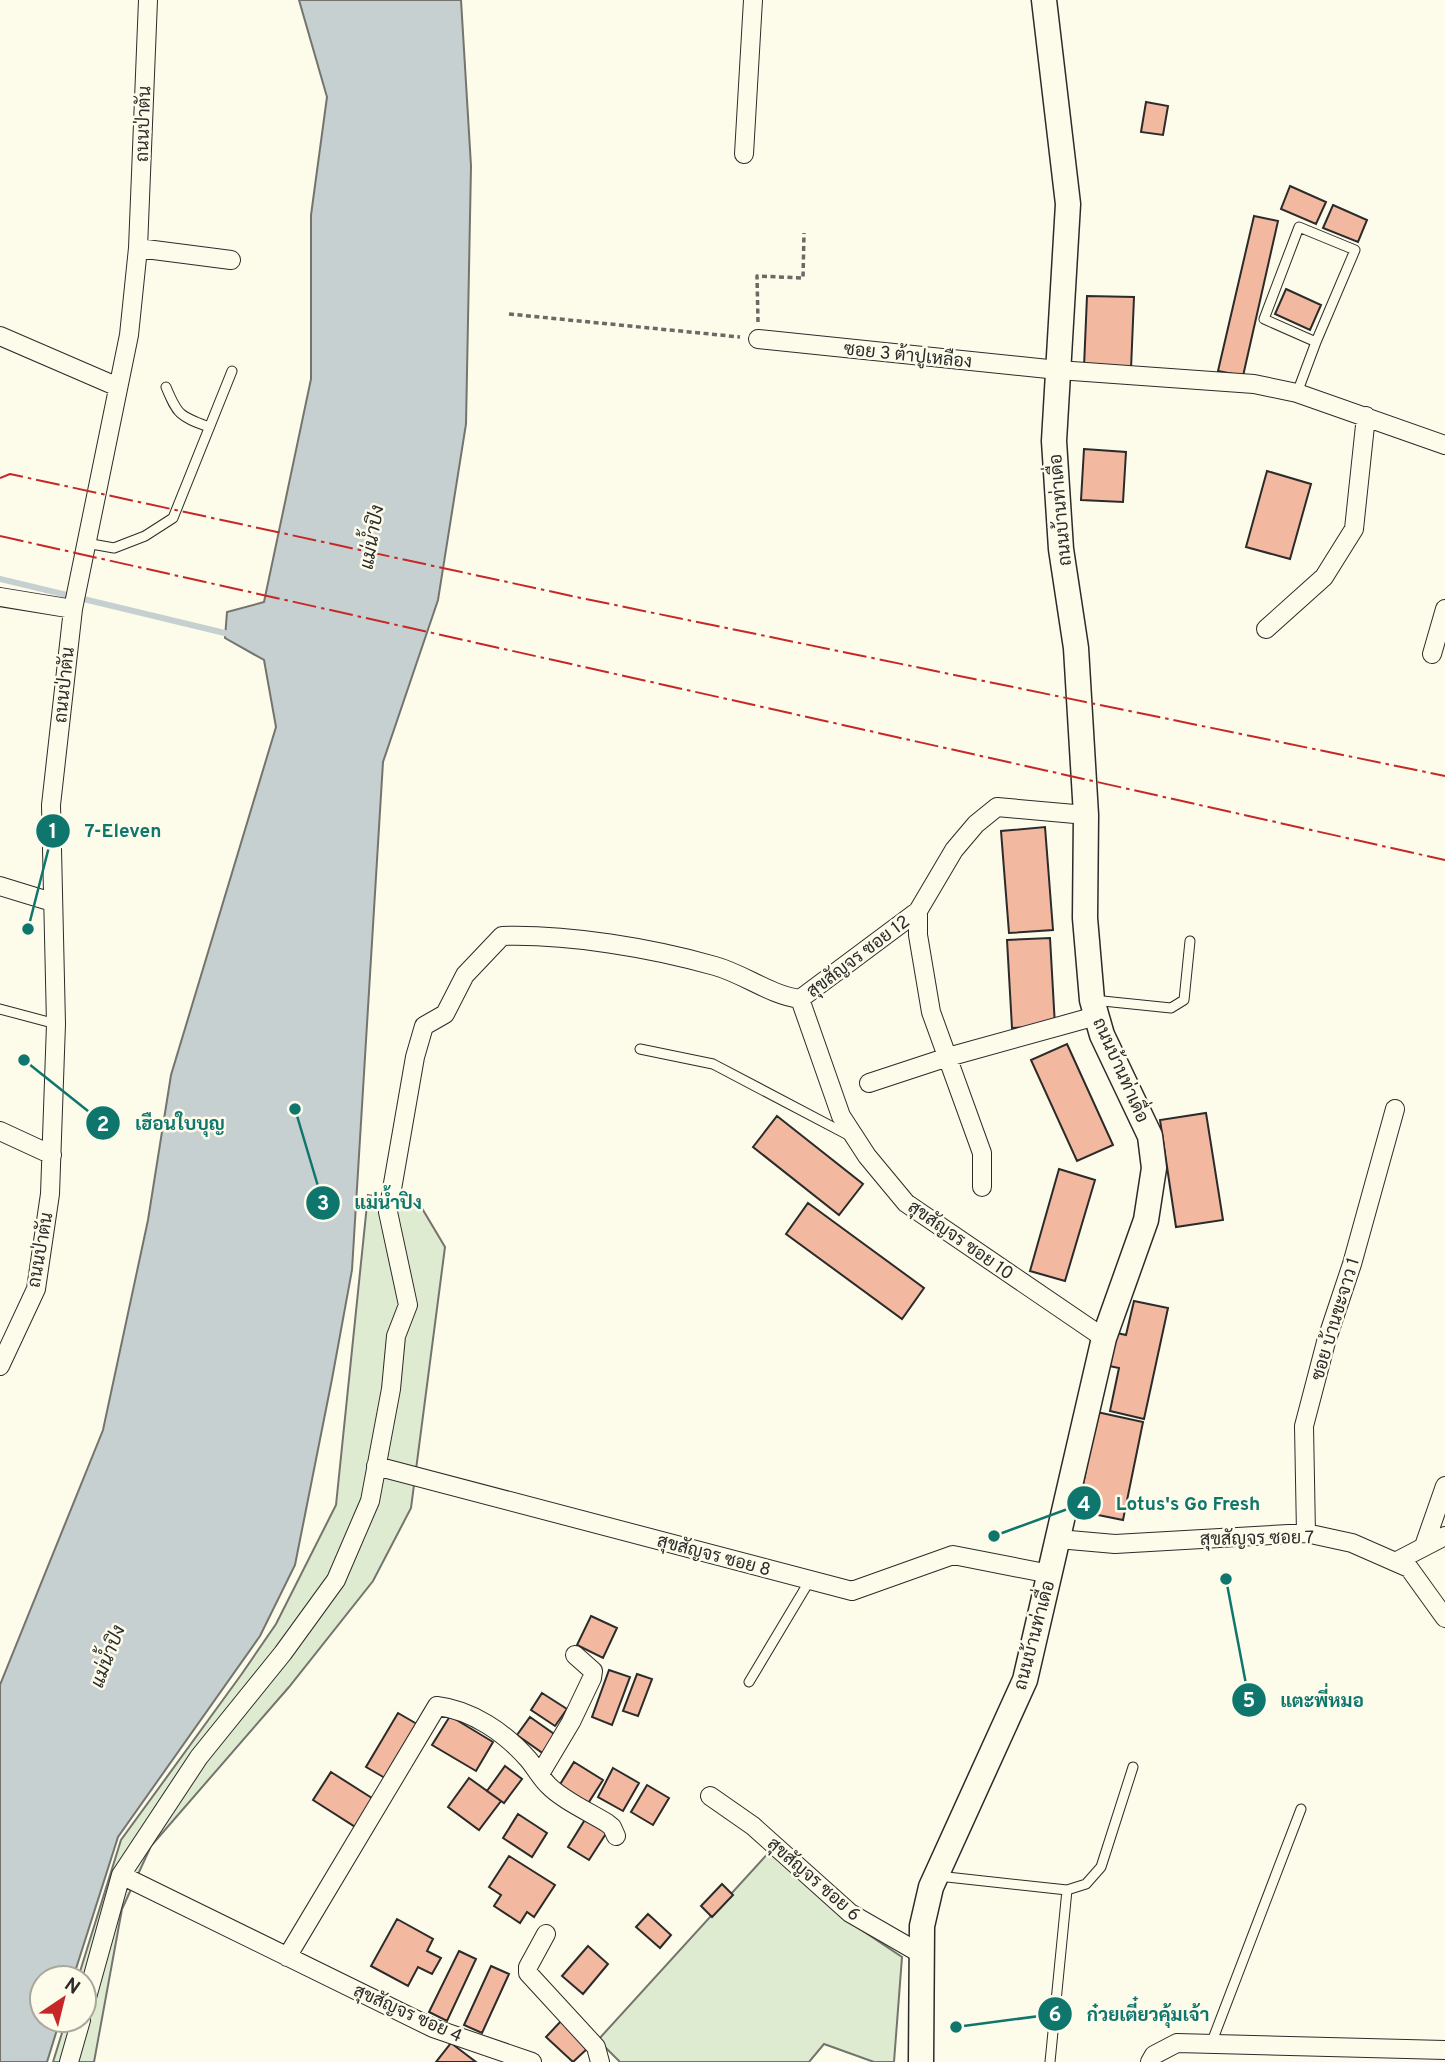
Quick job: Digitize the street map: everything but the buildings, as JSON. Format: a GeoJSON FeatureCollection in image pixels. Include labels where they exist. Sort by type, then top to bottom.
{"type":"FeatureCollection","features":[{"type":"Feature","properties":{"kind":"street","name":"ถนนป่าตัน"},"geometry":{"type":"LineString","coordinates":[[0,1366],[36,1289],[50,1194],[56,1024],[51,805],[73,609],[129,335],[138,248],[148,0]]}},
{"type":"Feature","properties":{"kind":"street"},"geometry":{"type":"LineString","coordinates":[[744,154],[753,0]]}},
{"type":"Feature","properties":{"kind":"street","name":"ถนนบ้านท่าเดื่อ"},"geometry":{"type":"LineString","coordinates":[[920,2062],[922,1926],[932,1887],[1025,1680],[1104,1338],[1146,1220],[1154,1168],[1150,1136],[1102,1035],[1094,1008],[1085,918],[1086,815],[1076,648],[1061,549],[1054,442],[1068,204],[1044,0]]}},
{"type":"Feature","properties":{"kind":"street"},"geometry":{"type":"LineString","coordinates":[[138,248],[231,260]]}},
{"type":"Feature","properties":{"kind":"street"},"geometry":{"type":"LineString","coordinates":[[0,336],[118,387]]}},
{"type":"Feature","properties":{"kind":"street","name":"ซอย 3 ต้าปูเหลือง"},"geometry":{"type":"LineString","coordinates":[[758,339],[1058,370],[1254,384],[1297,393],[1445,445]]}},
{"type":"Feature","properties":{"kind":"street"},"geometry":{"type":"LineString","coordinates":[[1266,629],[1324,577],[1354,529],[1366,416]]}},
{"type":"Feature","properties":{"kind":"street"},"geometry":{"type":"LineString","coordinates":[[0,597],[73,609]]}},
{"type":"Feature","properties":{"kind":"street"},"geometry":{"type":"LineString","coordinates":[[1432,654],[1445,609]]}},
{"type":"Feature","properties":{"kind":"street","name":"สุขสัญจร ซอย 12"},"geometry":{"type":"LineString","coordinates":[[376,1465],[391,1389],[396,1336],[408,1305],[388,1212],[415,1057],[424,1026],[445,1014],[466,975],[502,936],[533,935],[649,950],[718,966],[800,999],[918,911],[954,850],[976,824],[997,807],[1086,815]]}},
{"type":"Feature","properties":{"kind":"street"},"geometry":{"type":"LineString","coordinates":[[0,886],[52,902]]}},
{"type":"Feature","properties":{"kind":"street"},"geometry":{"type":"LineString","coordinates":[[918,911],[918,935],[931,1012],[982,1153],[982,1187]]}},
{"type":"Feature","properties":{"kind":"street","name":"สุขสัญจร ซอย 10"},"geometry":{"type":"LineString","coordinates":[[800,999],[841,1116],[867,1156],[906,1203],[1104,1338]]}},
{"type":"Feature","properties":{"kind":"street"},"geometry":{"type":"LineString","coordinates":[[869,1083],[1094,1008]]}},
{"type":"Feature","properties":{"kind":"street","name":"ซอย บ้านขะจาว 1"},"geometry":{"type":"LineString","coordinates":[[1306,1533],[1304,1426],[1395,1109]]}},
{"type":"Feature","properties":{"kind":"street"},"geometry":{"type":"LineString","coordinates":[[0,1131],[52,1155]]}},
{"type":"Feature","properties":{"kind":"street"},"geometry":{"type":"LineString","coordinates":[[96,1964],[121,1875],[199,1757],[283,1653],[336,1580],[370,1501],[376,1465]]}},
{"type":"Feature","properties":{"kind":"street","name":"สุขสัญจร ซอย 8"},"geometry":{"type":"LineString","coordinates":[[376,1465],[852,1591],[953,1555],[1050,1574]]}},
{"type":"Feature","properties":{"kind":"street"},"geometry":{"type":"LineString","coordinates":[[1424,1546],[1445,1486]]}},
{"type":"Feature","properties":{"kind":"street","name":"สุขสัญจร ซอย 7"},"geometry":{"type":"LineString","coordinates":[[1058,1539],[1115,1544],[1306,1533],[1352,1543],[1397,1561]]}},
{"type":"Feature","properties":{"kind":"street"},"geometry":{"type":"LineString","coordinates":[[1397,1561],[1445,1536]]}},
{"type":"Feature","properties":{"kind":"street"},"geometry":{"type":"LineString","coordinates":[[1397,1561],[1409,1568],[1445,1618]]}},
{"type":"Feature","properties":{"kind":"street"},"geometry":{"type":"LineString","coordinates":[[1397,1561],[1399,1573],[1445,1634]]}},
{"type":"Feature","properties":{"kind":"street"},"geometry":{"type":"LineString","coordinates":[[540,1774],[571,1722],[592,1678],[593,1671],[575,1655]]}},
{"type":"Feature","properties":{"kind":"street"},"geometry":{"type":"LineString","coordinates":[[287,1957],[437,1706],[469,1713],[503,1736],[528,1759],[549,1786],[612,1827],[616,1836]]}},
{"type":"Feature","properties":{"kind":"street","name":"สุขสัญจร ซอย 6"},"geometry":{"type":"LineString","coordinates":[[710,1796],[753,1826],[850,1913],[923,1955]]}},
{"type":"Feature","properties":{"kind":"street","name":"สุขสัญจร ซอย 4"},"geometry":{"type":"LineString","coordinates":[[121,1875],[433,2028],[532,2062]]}},
{"type":"Feature","properties":{"kind":"street"},"geometry":{"type":"LineString","coordinates":[[546,1934],[528,1967],[528,1973],[596,2047],[600,2062]]}},
{"type":"Feature","properties":{"kind":"street"},"geometry":{"type":"LineString","coordinates":[[69,2062],[77,2034]]}},
{"type":"Feature","properties":{"kind":"street"},"geometry":{"type":"LineString","coordinates":[[1150,2062],[1154,2054],[1177,2043],[1445,2050]]}},
{"type":"Feature","properties":{"kind":"lane"},"geometry":{"type":"LineString","coordinates":[[1297,393],[1355,250],[1299,227],[1264,318],[1316,342]]}},
{"type":"Feature","properties":{"kind":"lane"},"geometry":{"type":"LineString","coordinates":[[86,542],[114,548],[145,536],[173,518],[232,371]]}},
{"type":"Feature","properties":{"kind":"lane"},"geometry":{"type":"LineString","coordinates":[[166,387],[176,411],[187,419],[209,427]]}},
{"type":"Feature","properties":{"kind":"lane"},"geometry":{"type":"LineString","coordinates":[[1094,1008],[1171,1008],[1184,1000],[1190,941]]}},
{"type":"Feature","properties":{"kind":"lane"},"geometry":{"type":"LineString","coordinates":[[0,1009],[56,1024]]}},
{"type":"Feature","properties":{"kind":"lane"},"geometry":{"type":"LineString","coordinates":[[640,1049],[713,1064],[856,1139]]}},
{"type":"Feature","properties":{"kind":"lane"},"geometry":{"type":"LineString","coordinates":[[749,1682],[810,1580]]}},
{"type":"Feature","properties":{"kind":"lane"},"geometry":{"type":"LineString","coordinates":[[937,1876],[1067,1890],[1086,1884],[1101,1867],[1133,1767]]}},
{"type":"Feature","properties":{"kind":"lane"},"geometry":{"type":"LineString","coordinates":[[1211,2044],[1301,1809]]}},
{"type":"Feature","properties":{"kind":"lane"},"geometry":{"type":"LineString","coordinates":[[1050,2062],[1067,1890]]}},
{"type":"Feature","properties":{"kind":"path"},"geometry":{"type":"LineString","coordinates":[[509,314],[758,339],[757,276],[803,278],[804,233]]}},
{"type":"Feature","properties":{"kind":"green space"},"geometry":{"type":"Polygon","coordinates":[[[368,1195],[420,1205],[445,1247],[411,1508],[373,1581],[289,1687],[151,1846],[122,1909],[94,2062],[53,2062],[62,2034],[98,2034],[98,1964],[82,1964],[121,1840],[276,1624],[336,1505],[368,1195]]]}},
{"type":"Feature","properties":{"kind":"green space"},"geometry":{"type":"Polygon","coordinates":[[[771,1850],[848,1921],[902,1957],[894,2062],[874,2062],[824,2044],[809,2062],[620,2062],[598,2040],[771,1850]]]}},
{"type":"Feature","properties":{"kind":"water"},"geometry":{"type":"Polygon","coordinates":[[[299,0],[461,0],[471,166],[466,424],[438,600],[383,762],[352,1270],[295,1565],[260,1636],[118,1837],[77,1964],[28,1964],[28,2034],[56,2034],[47,2062],[0,2062],[0,1685],[103,1430],[148,1220],[171,1075],[276,727],[264,660],[225,638],[227,612],[264,602],[311,379],[311,215],[327,97],[299,0]]]}},
{"type":"Feature","properties":{"kind":"waterway"},"geometry":{"type":"LineString","coordinates":[[0,579],[233,635]]}},
{"type":"Feature","properties":{"kind":"power"},"geometry":{"type":"LineString","coordinates":[[0,478],[10,474],[581,598],[1445,776]]}},
{"type":"Feature","properties":{"kind":"power"},"geometry":{"type":"LineString","coordinates":[[0,536],[1445,860]]}},
{"type":"Feature","properties":{"kind":"place","name":"7-Eleven"},"geometry":{"type":"Point","coordinates":[28,929]}},
{"type":"Feature","properties":{"kind":"place","name":"เฮือนใบบุญ"},"geometry":{"type":"Point","coordinates":[24,1060]}},
{"type":"Feature","properties":{"kind":"place","name":"แม่น้ำปิง"},"geometry":{"type":"Point","coordinates":[295,1109]}},
{"type":"Feature","properties":{"kind":"place","name":"Lotus's Go Fresh"},"geometry":{"type":"Point","coordinates":[994,1536]}},
{"type":"Feature","properties":{"kind":"place","name":"แตะพี่หมอ"},"geometry":{"type":"Point","coordinates":[1226,1579]}},
{"type":"Feature","properties":{"kind":"place","name":"ก๋วยเตี๋ยวคุ้มเจ้า"},"geometry":{"type":"Point","coordinates":[956,2027]}}]}
